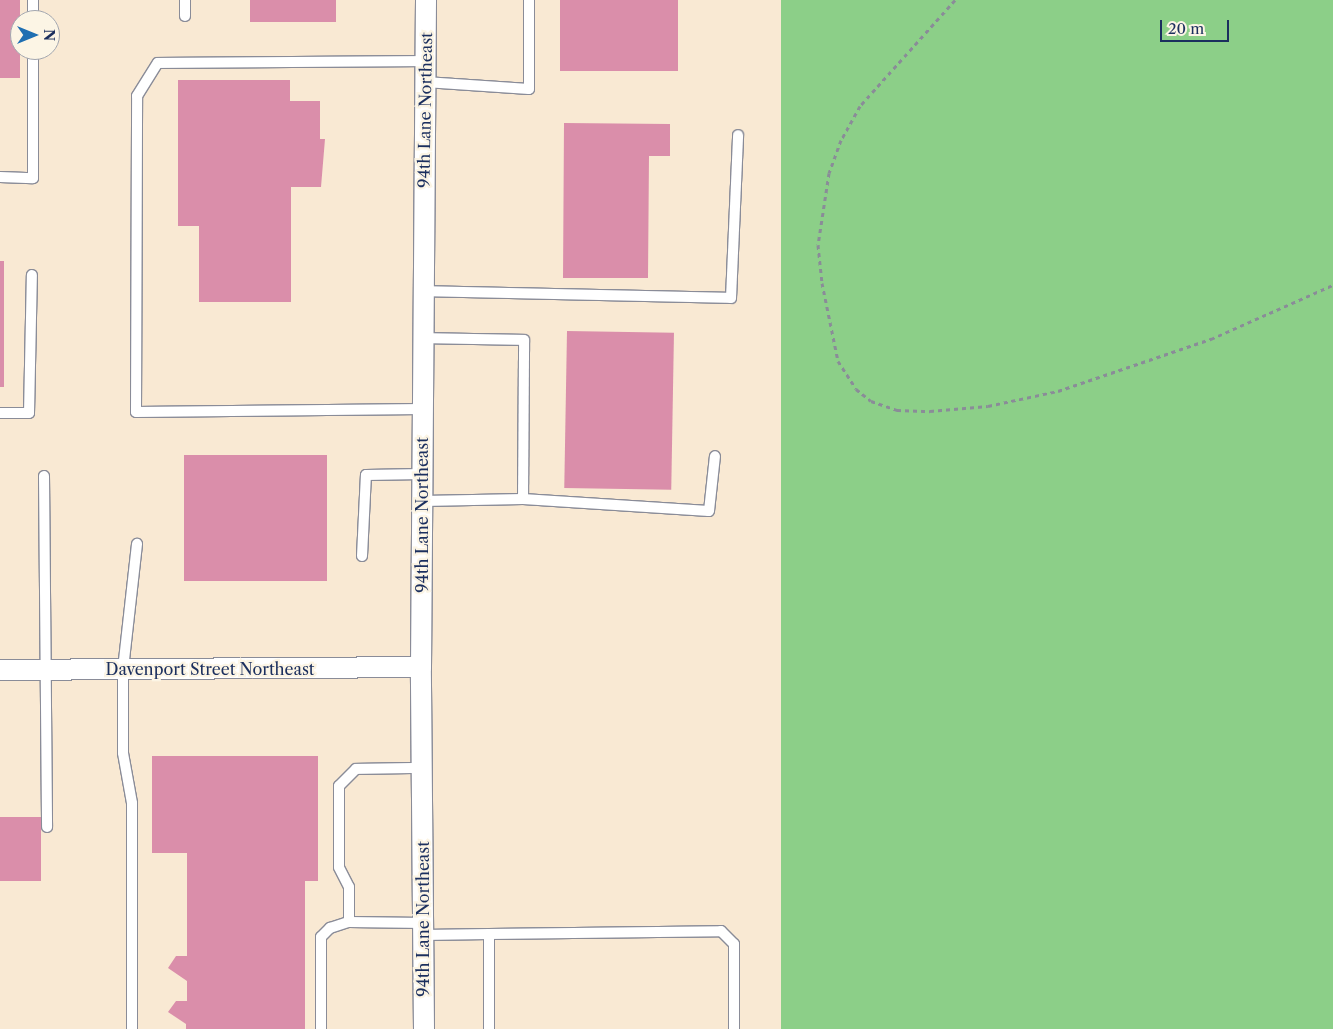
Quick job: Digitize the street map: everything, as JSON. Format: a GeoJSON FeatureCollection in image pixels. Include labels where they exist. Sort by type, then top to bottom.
{"type":"FeatureCollection","features":[{"type":"Feature","properties":{"kind":"street","name":"94th Lane Northeast"},"geometry":{"type":"LineString","coordinates":[[424,1029],[421,667],[426,0]]}},
{"type":"Feature","properties":{"kind":"street","name":"Davenport Street Northeast"},"geometry":{"type":"LineString","coordinates":[[0,670],[421,667]]}},
{"type":"Feature","properties":{"kind":"lane"},"geometry":{"type":"LineString","coordinates":[[185,16],[186,0]]}},
{"type":"Feature","properties":{"kind":"lane"},"geometry":{"type":"LineString","coordinates":[[425,82],[528,89],[529,0]]}},
{"type":"Feature","properties":{"kind":"lane"},"geometry":{"type":"LineString","coordinates":[[0,177],[33,178],[33,60]]}},
{"type":"Feature","properties":{"kind":"lane"},"geometry":{"type":"LineString","coordinates":[[423,409],[136,412],[137,96],[158,63],[426,61]]}},
{"type":"Feature","properties":{"kind":"lane"},"geometry":{"type":"LineString","coordinates":[[423,291],[730,298],[738,135]]}},
{"type":"Feature","properties":{"kind":"lane"},"geometry":{"type":"LineString","coordinates":[[0,413],[28,413],[32,275]]}},
{"type":"Feature","properties":{"kind":"lane"},"geometry":{"type":"LineString","coordinates":[[423,338],[524,340],[523,500]]}},
{"type":"Feature","properties":{"kind":"lane"},"geometry":{"type":"LineString","coordinates":[[423,500],[523,500],[709,510],[715,456]]}},
{"type":"Feature","properties":{"kind":"lane"},"geometry":{"type":"LineString","coordinates":[[362,556],[366,475],[423,474]]}},
{"type":"Feature","properties":{"kind":"lane"},"geometry":{"type":"LineString","coordinates":[[44,476],[44,670],[47,827]]}},
{"type":"Feature","properties":{"kind":"lane"},"geometry":{"type":"LineString","coordinates":[[132,1029],[132,803],[123,753],[123,669],[137,544]]}},
{"type":"Feature","properties":{"kind":"lane"},"geometry":{"type":"LineString","coordinates":[[349,922],[349,887],[339,867],[339,786],[356,769],[423,768]]}},
{"type":"Feature","properties":{"kind":"lane"},"geometry":{"type":"LineString","coordinates":[[321,1029],[321,937],[330,928],[349,922],[489,934],[721,931],[734,944],[734,1029]]}},
{"type":"Feature","properties":{"kind":"lane"},"geometry":{"type":"LineString","coordinates":[[489,934],[489,1029]]}},
{"type":"Feature","properties":{"kind":"path"},"geometry":{"type":"LineString","coordinates":[[955,0],[860,106],[841,140],[829,173],[818,245],[823,291],[838,360],[856,389],[871,400],[897,410],[930,411],[988,406],[1058,391],[1211,339],[1333,285]]}},
{"type":"Feature","properties":{"kind":"green space"},"geometry":{"type":"Polygon","coordinates":[[[781,0],[1333,0],[1333,1029],[781,1029],[781,0]]]}},
{"type":"Feature","properties":{"kind":"building"},"geometry":{"type":"Polygon","coordinates":[[[0,0],[20,0],[20,10],[10,10],[10,60],[20,60],[20,78],[0,78],[0,0]]]}},
{"type":"Feature","properties":{"kind":"building"},"geometry":{"type":"Polygon","coordinates":[[[250,0],[336,0],[336,22],[250,22],[250,0]]]}},
{"type":"Feature","properties":{"kind":"building"},"geometry":{"type":"Polygon","coordinates":[[[560,0],[678,0],[678,71],[560,71],[560,0]]]}},
{"type":"Feature","properties":{"kind":"building"},"geometry":{"type":"Polygon","coordinates":[[[178,80],[290,80],[290,101],[320,101],[320,139],[325,139],[321,187],[291,187],[291,302],[199,302],[199,226],[178,226],[178,80]]]}},
{"type":"Feature","properties":{"kind":"building"},"geometry":{"type":"Polygon","coordinates":[[[564,123],[670,124],[670,156],[649,156],[648,278],[563,278],[564,123]]]}},
{"type":"Feature","properties":{"kind":"building"},"geometry":{"type":"Polygon","coordinates":[[[0,261],[4,261],[4,387],[0,387],[0,261]]]}},
{"type":"Feature","properties":{"kind":"building"},"geometry":{"type":"Polygon","coordinates":[[[567,331],[674,333],[671,490],[564,488],[567,331]]]}},
{"type":"Feature","properties":{"kind":"building"},"geometry":{"type":"Polygon","coordinates":[[[184,455],[327,455],[327,581],[184,581],[184,455]]]}},
{"type":"Feature","properties":{"kind":"building"},"geometry":{"type":"Polygon","coordinates":[[[152,756],[318,756],[318,881],[305,881],[305,1029],[186,1029],[186,1024],[168,1012],[176,1001],[187,1001],[187,981],[168,968],[176,956],[187,956],[187,853],[152,853],[152,756]]]}},
{"type":"Feature","properties":{"kind":"building"},"geometry":{"type":"Polygon","coordinates":[[[0,817],[41,817],[41,881],[0,881],[0,817]]]}}]}
